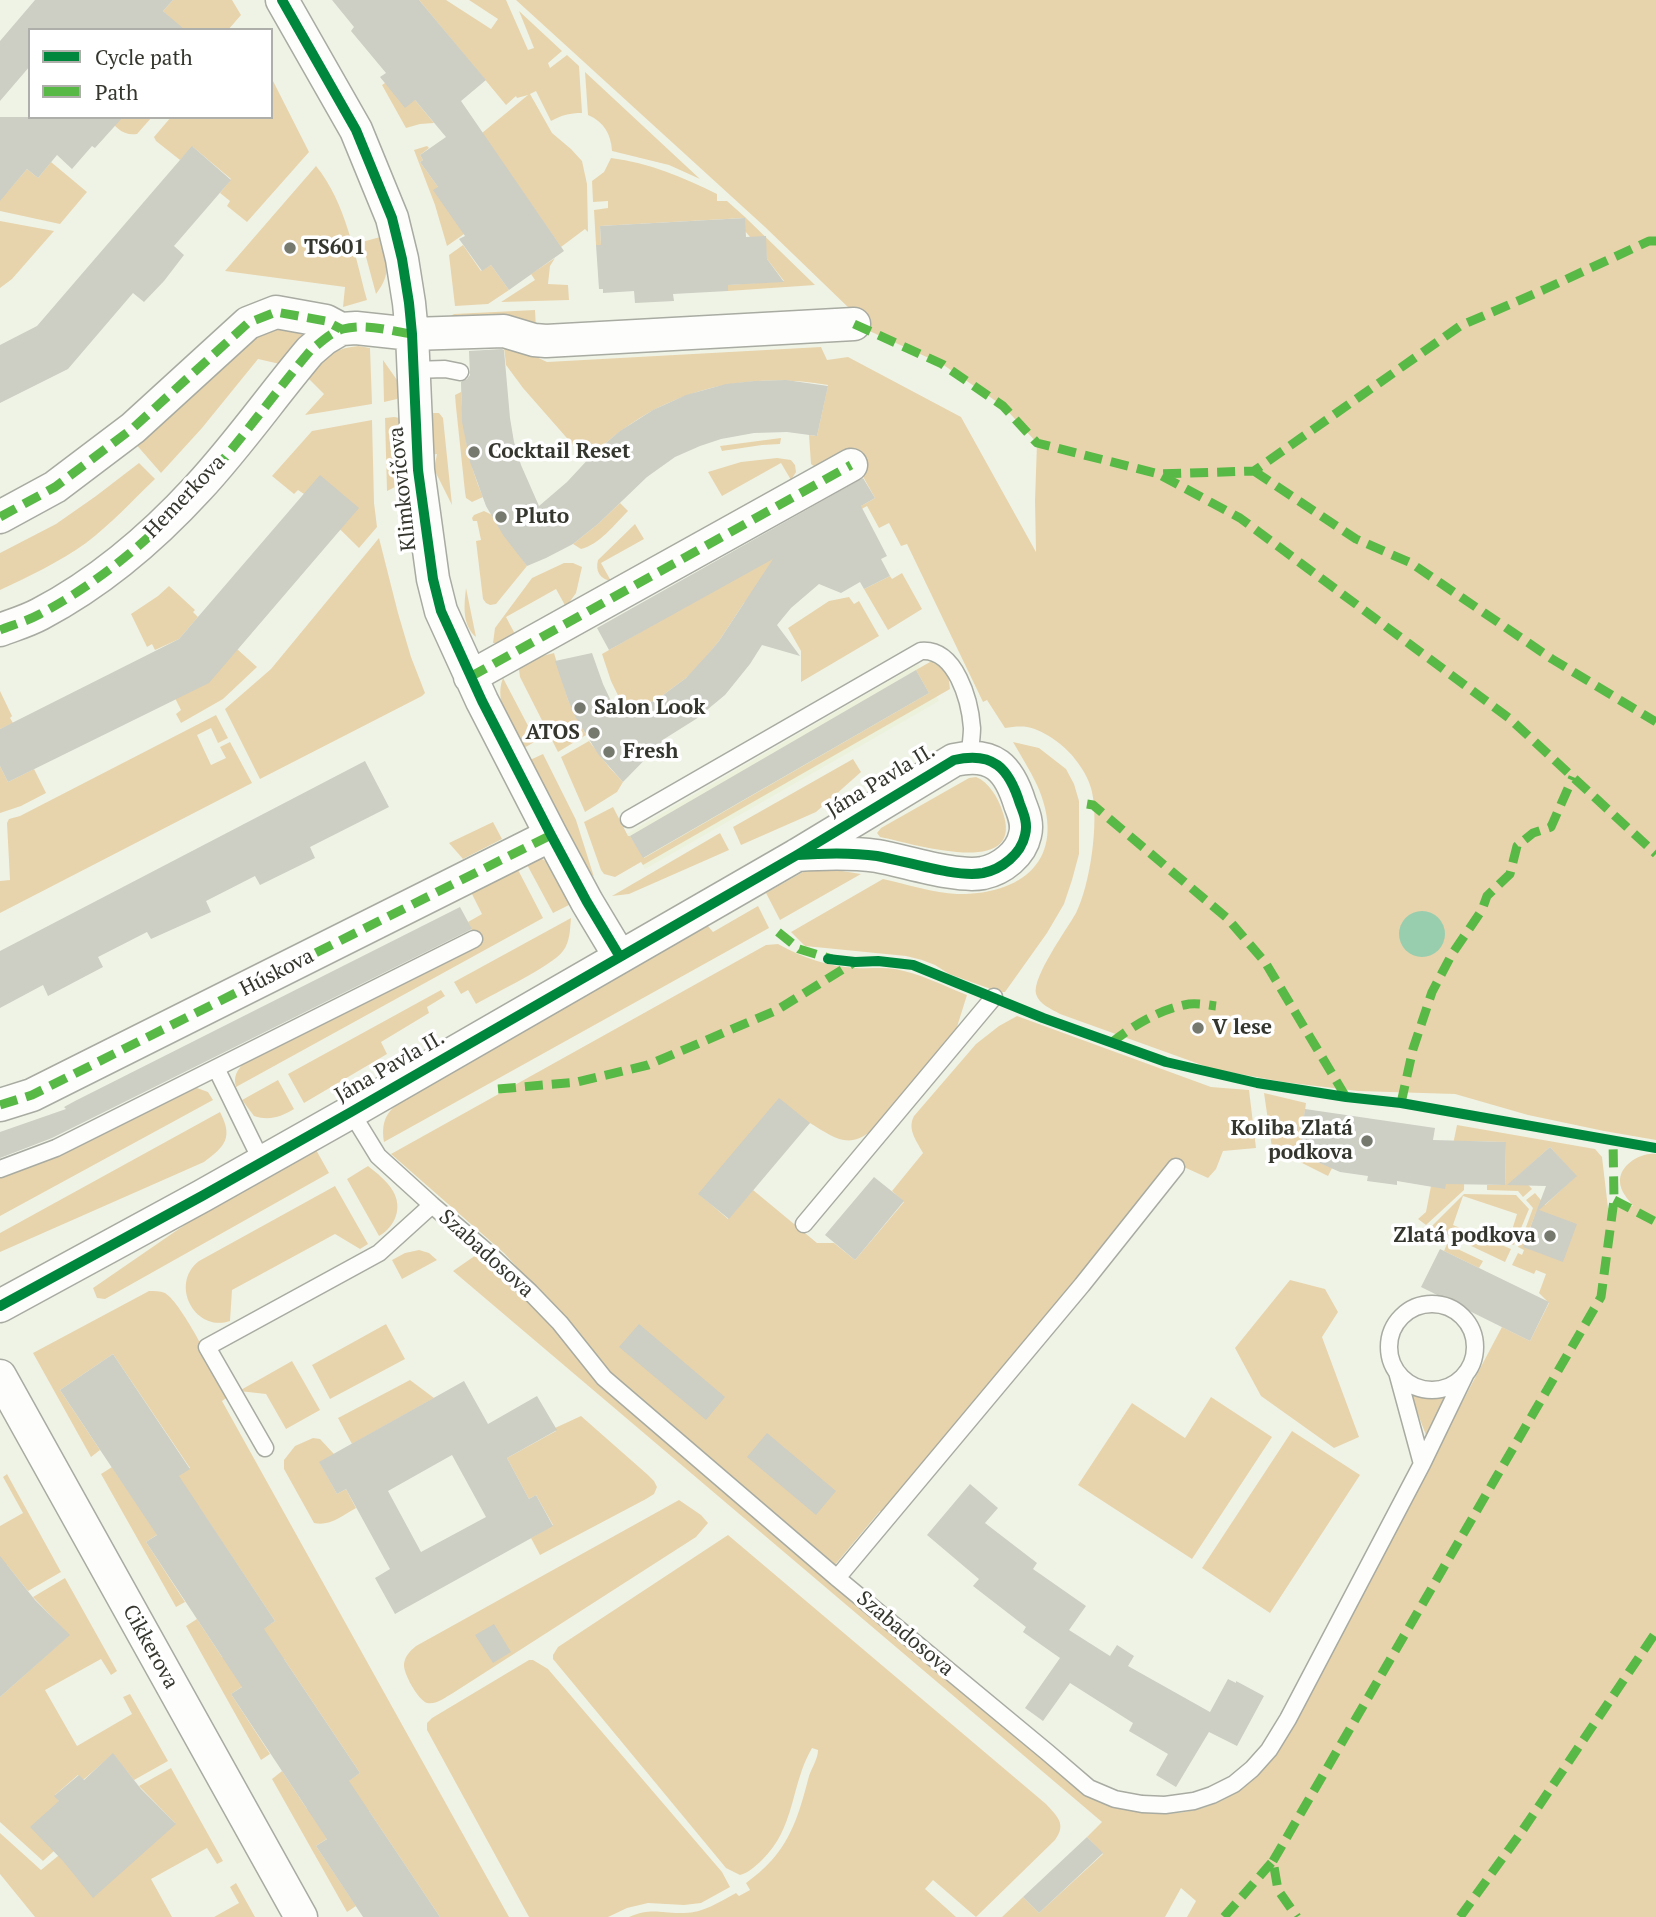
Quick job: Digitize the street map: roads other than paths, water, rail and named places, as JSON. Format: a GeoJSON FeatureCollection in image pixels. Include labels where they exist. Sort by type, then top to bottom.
{"type":"FeatureCollection","features":[{"type":"Feature","properties":{"kind":"street","name":"Klimkovičova"},"geometry":{"type":"LineString","coordinates":[[282,0],[356,130],[392,218],[402,259],[412,334],[418,474],[433,579],[441,611],[471,677],[551,835],[620,957]]}},
{"type":"Feature","properties":{"kind":"street"},"geometry":{"type":"LineString","coordinates":[[0,517],[55,486],[133,428],[248,323],[276,312],[326,321],[341,329],[373,328],[412,334],[504,331],[546,341],[854,324]]}},
{"type":"Feature","properties":{"kind":"street","name":"Hemerkova"},"geometry":{"type":"LineString","coordinates":[[0,630],[37,616],[64,601],[107,571],[154,532],[201,485],[310,351],[341,329]]}},
{"type":"Feature","properties":{"kind":"street"},"geometry":{"type":"LineString","coordinates":[[471,677],[851,465]]}},
{"type":"Feature","properties":{"kind":"street","name":"Jána Pavla II."},"geometry":{"type":"LineString","coordinates":[[0,1306],[351,1112],[797,855],[941,766],[970,756],[1001,767],[1010,776],[1026,819],[1026,834],[1021,847],[999,868],[983,873],[966,874],[843,852],[797,855]]}},
{"type":"Feature","properties":{"kind":"street","name":"Húskova"},"geometry":{"type":"LineString","coordinates":[[0,1104],[32,1095],[551,835]]}},
{"type":"Feature","properties":{"kind":"street","name":"Cikkerova"},"geometry":{"type":"LineString","coordinates":[[0,1376],[301,1917]]}},
{"type":"Feature","properties":{"kind":"lane"},"geometry":{"type":"LineString","coordinates":[[413,370],[445,369],[460,372]]}},
{"type":"Feature","properties":{"kind":"lane"},"geometry":{"type":"LineString","coordinates":[[629,819],[921,651],[941,654],[962,686],[971,720],[970,756]]}},
{"type":"Feature","properties":{"kind":"lane"},"geometry":{"type":"LineString","coordinates":[[0,1169],[56,1148],[474,939]]}},
{"type":"Feature","properties":{"kind":"lane"},"geometry":{"type":"LineString","coordinates":[[804,1224],[994,998]]}},
{"type":"Feature","properties":{"kind":"lane"},"geometry":{"type":"LineString","coordinates":[[216,1068],[262,1162]]}},
{"type":"Feature","properties":{"kind":"lane","name":"Szabadosova"},"geometry":{"type":"LineString","coordinates":[[351,1112],[378,1156],[530,1292],[560,1323],[604,1378],[837,1578],[1089,1788],[1115,1799],[1165,1805],[1194,1801],[1234,1784],[1269,1750],[1288,1719],[1422,1464],[1466,1373]]}},
{"type":"Feature","properties":{"kind":"lane"},"geometry":{"type":"LineString","coordinates":[[837,1578],[1082,1285],[1176,1167]]}},
{"type":"Feature","properties":{"kind":"lane"},"geometry":{"type":"LineString","coordinates":[[265,1448],[208,1347],[379,1252],[432,1205]]}},
{"type":"Feature","properties":{"kind":"lane"},"geometry":{"type":"LineString","coordinates":[[1396,1370],[1405,1380],[1430,1390],[1455,1383],[1466,1373],[1473,1361],[1473,1333],[1466,1321],[1456,1311],[1429,1304],[1416,1307],[1405,1314],[1391,1334],[1391,1359],[1422,1464]]}},
{"type":"Feature","properties":{"kind":"place","name":"TS601"},"geometry":{"type":"Point","coordinates":[290,248]}},
{"type":"Feature","properties":{"kind":"place","name":"Cocktail Reset"},"geometry":{"type":"Point","coordinates":[474,452]}},
{"type":"Feature","properties":{"kind":"place","name":"Pluto"},"geometry":{"type":"Point","coordinates":[501,517]}},
{"type":"Feature","properties":{"kind":"place","name":"Salon Look"},"geometry":{"type":"Point","coordinates":[580,708]}},
{"type":"Feature","properties":{"kind":"place","name":"ATOS"},"geometry":{"type":"Point","coordinates":[594,733]}},
{"type":"Feature","properties":{"kind":"place","name":"Fresh"},"geometry":{"type":"Point","coordinates":[609,752]}},
{"type":"Feature","properties":{"kind":"place","name":"V lese"},"geometry":{"type":"Point","coordinates":[1198,1028]}},
{"type":"Feature","properties":{"kind":"place","name":"Koliba Zlatá podkova"},"geometry":{"type":"Point","coordinates":[1367,1141]}},
{"type":"Feature","properties":{"kind":"place","name":"Zlatá podkova"},"geometry":{"type":"Point","coordinates":[1550,1236]}}]}
